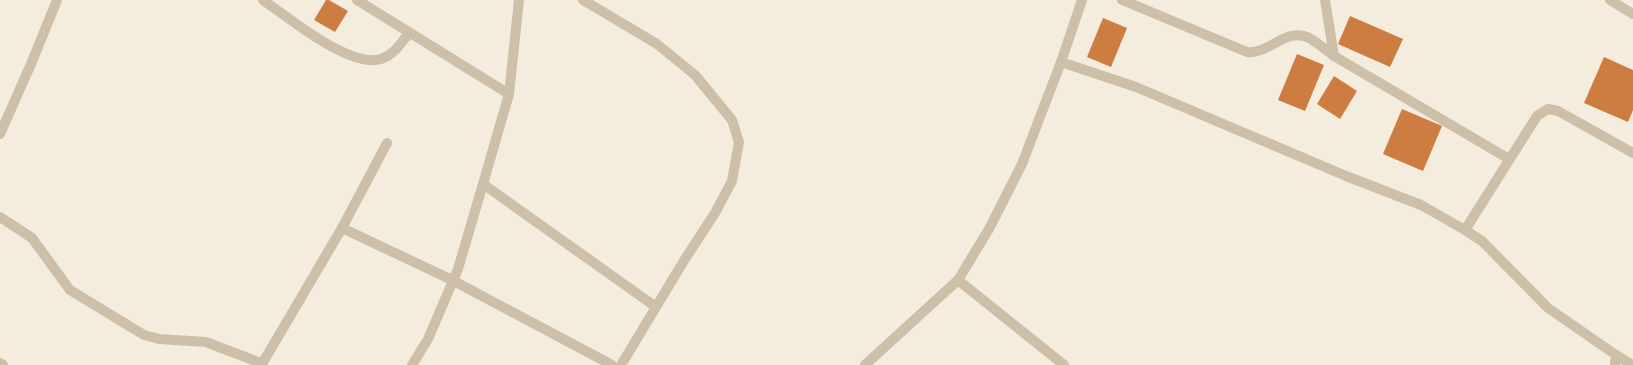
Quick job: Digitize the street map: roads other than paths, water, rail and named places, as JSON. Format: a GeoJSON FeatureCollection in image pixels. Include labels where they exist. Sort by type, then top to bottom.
{"type":"FeatureCollection","features":[{"type":"Feature","properties":{"kind":"street"},"geometry":{"type":"LineString","coordinates":[[0,134],[57,0]]}},
{"type":"Feature","properties":{"kind":"street"},"geometry":{"type":"LineString","coordinates":[[263,0],[332,48],[364,61],[380,60],[394,52],[409,33]]}},
{"type":"Feature","properties":{"kind":"street"},"geometry":{"type":"LineString","coordinates":[[357,0],[509,94]]}},
{"type":"Feature","properties":{"kind":"street"},"geometry":{"type":"LineString","coordinates":[[412,365],[428,339],[458,269],[483,184],[509,94],[519,0]]}},
{"type":"Feature","properties":{"kind":"street"},"geometry":{"type":"LineString","coordinates":[[583,0],[657,44],[695,75],[732,120],[739,142],[732,181],[715,213],[621,365]]}},
{"type":"Feature","properties":{"kind":"street"},"geometry":{"type":"LineString","coordinates":[[865,365],[958,280],[989,229],[1022,164],[1061,62],[1082,0]]}},
{"type":"Feature","properties":{"kind":"street"},"geometry":{"type":"LineString","coordinates":[[1122,0],[1247,52],[1255,53],[1267,48],[1278,40],[1288,37],[1298,36],[1310,38],[1334,56],[1509,159]]}},
{"type":"Feature","properties":{"kind":"street"},"geometry":{"type":"LineString","coordinates":[[1325,0],[1334,56]]}},
{"type":"Feature","properties":{"kind":"street"},"geometry":{"type":"LineString","coordinates":[[1610,0],[1633,14]]}},
{"type":"Feature","properties":{"kind":"street"},"geometry":{"type":"LineString","coordinates":[[1061,62],[1136,87],[1346,176],[1421,205],[1482,241],[1548,308],[1616,360],[1632,365]]}},
{"type":"Feature","properties":{"kind":"street"},"geometry":{"type":"LineString","coordinates":[[1465,230],[1537,116],[1548,109],[1558,111],[1633,153]]}},
{"type":"Feature","properties":{"kind":"street"},"geometry":{"type":"LineString","coordinates":[[0,217],[32,238],[70,290],[144,335],[159,339],[206,342],[263,365],[342,228],[387,143]]}},
{"type":"Feature","properties":{"kind":"street"},"geometry":{"type":"LineString","coordinates":[[483,184],[656,307]]}},
{"type":"Feature","properties":{"kind":"street"},"geometry":{"type":"LineString","coordinates":[[342,228],[452,280],[612,365]]}},
{"type":"Feature","properties":{"kind":"street"},"geometry":{"type":"LineString","coordinates":[[958,280],[1064,365]]}}]}
